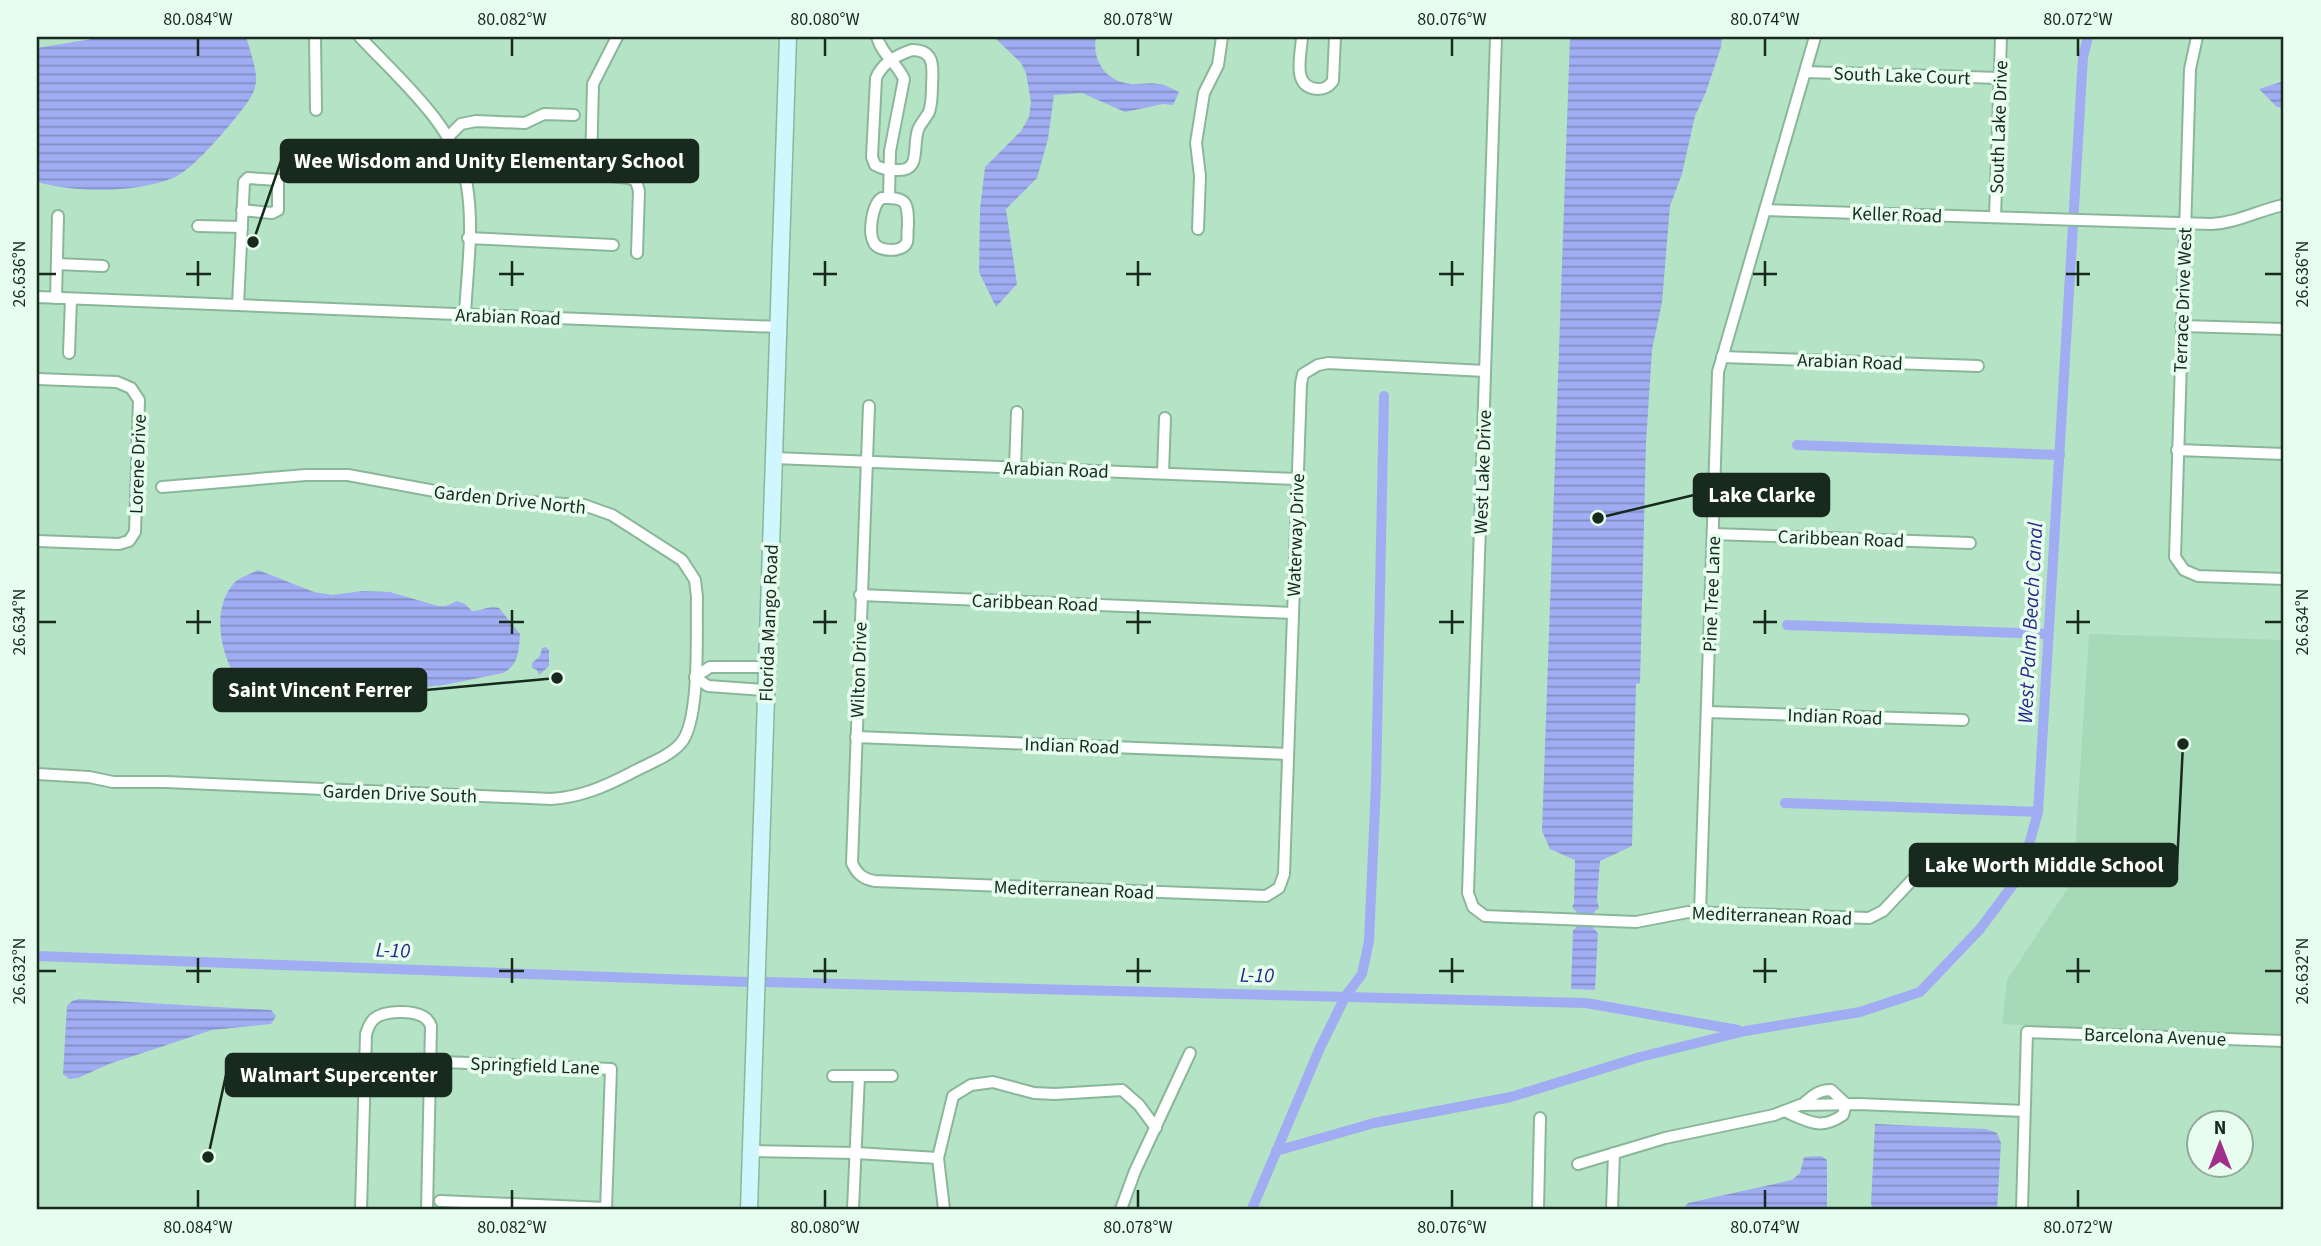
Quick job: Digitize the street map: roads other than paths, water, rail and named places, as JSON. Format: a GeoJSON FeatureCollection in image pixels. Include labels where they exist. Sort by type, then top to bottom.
{"type":"FeatureCollection","features":[{"type":"Feature","properties":{"kind":"street"},"geometry":{"type":"LineString","coordinates":[[315,37],[316,110]]}},
{"type":"Feature","properties":{"kind":"street"},"geometry":{"type":"LineString","coordinates":[[360,37],[437,121],[457,153],[466,180],[469,208],[465,314]]}},
{"type":"Feature","properties":{"kind":"street"},"geometry":{"type":"LineString","coordinates":[[617,37],[593,84],[591,167],[595,174],[636,181],[639,191],[636,253]]}},
{"type":"Feature","properties":{"kind":"street","name":"Florida Mango Road"},"geometry":{"type":"LineString","coordinates":[[749,1209],[788,37]]}},
{"type":"Feature","properties":{"kind":"street"},"geometry":{"type":"LineString","coordinates":[[877,37],[889,61],[901,72],[904,86],[893,126],[889,198]]}},
{"type":"Feature","properties":{"kind":"street"},"geometry":{"type":"LineString","coordinates":[[1198,229],[1200,176],[1196,143],[1204,93],[1218,65],[1222,37]]}},
{"type":"Feature","properties":{"kind":"street"},"geometry":{"type":"LineString","coordinates":[[1302,37],[1302,83],[1308,88],[1321,89],[1328,87],[1333,81],[1335,37]]}},
{"type":"Feature","properties":{"kind":"street","name":"West Lake Drive"},"geometry":{"type":"LineString","coordinates":[[1473,907],[1468,893],[1496,37]]}},
{"type":"Feature","properties":{"kind":"street","name":"Pine Tree Lane"},"geometry":{"type":"LineString","coordinates":[[1700,913],[1718,372],[1815,37]]}},
{"type":"Feature","properties":{"kind":"street","name":"South Lake Drive"},"geometry":{"type":"LineString","coordinates":[[1995,217],[2001,37]]}},
{"type":"Feature","properties":{"kind":"street","name":"Terrace Drive West"},"geometry":{"type":"LineString","coordinates":[[2197,37],[2190,69],[2174,549],[2178,564],[2198,576],[2284,579]]}},
{"type":"Feature","properties":{"kind":"street"},"geometry":{"type":"LineString","coordinates":[[921,50],[929,54],[933,64],[931,103],[918,129],[914,162],[909,168],[890,170],[875,165],[873,157],[876,78],[889,61],[900,54],[921,50]]}},
{"type":"Feature","properties":{"kind":"street","name":"South Lake Court"},"geometry":{"type":"LineString","coordinates":[[1805,72],[2000,78]]}},
{"type":"Feature","properties":{"kind":"street"},"geometry":{"type":"LineString","coordinates":[[448,136],[461,124],[476,121],[525,123],[544,114],[574,116]]}},
{"type":"Feature","properties":{"kind":"street"},"geometry":{"type":"LineString","coordinates":[[238,305],[242,210],[244,182],[248,178],[278,180],[278,210],[272,213],[242,210]]}},
{"type":"Feature","properties":{"kind":"street"},"geometry":{"type":"LineString","coordinates":[[889,198],[900,198],[906,203],[908,210],[907,242],[902,248],[895,250],[880,249],[874,245],[872,238],[873,209],[876,202],[889,198]]}},
{"type":"Feature","properties":{"kind":"street","name":"Keller Road"},"geometry":{"type":"LineString","coordinates":[[1765,210],[2225,224],[2284,205]]}},
{"type":"Feature","properties":{"kind":"street"},"geometry":{"type":"LineString","coordinates":[[56,298],[58,216]]}},
{"type":"Feature","properties":{"kind":"street"},"geometry":{"type":"LineString","coordinates":[[198,226],[242,228]]}},
{"type":"Feature","properties":{"kind":"street"},"geometry":{"type":"LineString","coordinates":[[468,238],[613,246]]}},
{"type":"Feature","properties":{"kind":"street"},"geometry":{"type":"LineString","coordinates":[[57,264],[103,266]]}},
{"type":"Feature","properties":{"kind":"street","name":"Arabian Road"},"geometry":{"type":"LineString","coordinates":[[37,297],[778,327]]}},
{"type":"Feature","properties":{"kind":"street"},"geometry":{"type":"LineString","coordinates":[[69,353],[71,299]]}},
{"type":"Feature","properties":{"kind":"street"},"geometry":{"type":"LineString","coordinates":[[2181,326],[2284,329]]}},
{"type":"Feature","properties":{"kind":"street","name":"Arabian Road"},"geometry":{"type":"LineString","coordinates":[[1723,357],[1978,366]]}},
{"type":"Feature","properties":{"kind":"street","name":"Waterway Drive"},"geometry":{"type":"LineString","coordinates":[[1282,881],[1303,374],[1310,368],[1328,363],[1485,371]]}},
{"type":"Feature","properties":{"kind":"street","name":"Lorene Drive"},"geometry":{"type":"LineString","coordinates":[[37,379],[117,382],[131,388],[139,400],[135,532],[130,541],[119,544],[37,541]]}},
{"type":"Feature","properties":{"kind":"street","name":"Wilton Drive"},"geometry":{"type":"LineString","coordinates":[[861,876],[852,863],[869,406]]}},
{"type":"Feature","properties":{"kind":"street"},"geometry":{"type":"LineString","coordinates":[[1015,467],[1017,412]]}},
{"type":"Feature","properties":{"kind":"street"},"geometry":{"type":"LineString","coordinates":[[1163,473],[1165,418]]}},
{"type":"Feature","properties":{"kind":"street"},"geometry":{"type":"LineString","coordinates":[[2177,450],[2284,454]]}},
{"type":"Feature","properties":{"kind":"street","name":"Arabian Road"},"geometry":{"type":"LineString","coordinates":[[774,458],[1297,478]]}},
{"type":"Feature","properties":{"kind":"street","name":"Garden Drive North"},"geometry":{"type":"LineString","coordinates":[[162,487],[306,475],[348,475],[478,499],[576,504],[598,509],[676,555],[692,573],[697,597],[695,677]]}},
{"type":"Feature","properties":{"kind":"street","name":"Caribbean Road"},"geometry":{"type":"LineString","coordinates":[[1713,534],[1970,543]]}},
{"type":"Feature","properties":{"kind":"street","name":"Caribbean Road"},"geometry":{"type":"LineString","coordinates":[[860,595],[1293,613]]}},
{"type":"Feature","properties":{"kind":"street"},"geometry":{"type":"LineString","coordinates":[[765,690],[708,686],[695,677],[710,667],[766,667]]}},
{"type":"Feature","properties":{"kind":"street","name":"Garden Drive South"},"geometry":{"type":"LineString","coordinates":[[37,774],[89,777],[114,782],[568,798],[601,789],[676,749],[686,736],[692,721],[695,677]]}},
{"type":"Feature","properties":{"kind":"street","name":"Indian Road"},"geometry":{"type":"LineString","coordinates":[[1707,712],[1963,720]]}},
{"type":"Feature","properties":{"kind":"street","name":"Indian Road"},"geometry":{"type":"LineString","coordinates":[[856,737],[1288,754]]}},
{"type":"Feature","properties":{"kind":"street","name":"Mediterranean Road"},"geometry":{"type":"LineString","coordinates":[[1473,907],[1485,916],[1570,920],[1643,922],[1673,914],[1700,913],[1869,918],[1883,911],[1928,863]]}},
{"type":"Feature","properties":{"kind":"street","name":"Mediterranean Road"},"geometry":{"type":"LineString","coordinates":[[861,876],[875,881],[1266,896],[1273,893],[1282,881]]}},
{"type":"Feature","properties":{"kind":"street"},"geometry":{"type":"LineString","coordinates":[[361,1209],[366,1034],[375,1017],[386,1013],[415,1014],[426,1018],[432,1026],[427,1209]]}},
{"type":"Feature","properties":{"kind":"street","name":"Barcelona Avenue"},"geometry":{"type":"LineString","coordinates":[[2024,1111],[2026,1032],[2284,1041]]}},
{"type":"Feature","properties":{"kind":"street"},"geometry":{"type":"LineString","coordinates":[[1121,1209],[1135,1171],[1190,1053]]}},
{"type":"Feature","properties":{"kind":"street","name":"Springfield Lane"},"geometry":{"type":"LineString","coordinates":[[443,1062],[611,1069],[606,1209]]}},
{"type":"Feature","properties":{"kind":"street"},"geometry":{"type":"LineString","coordinates":[[832,1076],[892,1076]]}},
{"type":"Feature","properties":{"kind":"street"},"geometry":{"type":"LineString","coordinates":[[853,1209],[859,1076]]}},
{"type":"Feature","properties":{"kind":"street"},"geometry":{"type":"LineString","coordinates":[[944,1209],[938,1158],[953,1096],[971,1085],[993,1082],[1034,1093],[1055,1094],[1122,1090],[1139,1105],[1156,1128]]}},
{"type":"Feature","properties":{"kind":"street"},"geometry":{"type":"LineString","coordinates":[[1802,1105],[1816,1092],[1824,1090],[1831,1090],[1846,1104]]}},
{"type":"Feature","properties":{"kind":"street"},"geometry":{"type":"LineString","coordinates":[[1811,1122],[1814,1104]]}},
{"type":"Feature","properties":{"kind":"street"},"geometry":{"type":"LineString","coordinates":[[1784,1111],[1811,1122],[1830,1124],[1843,1115],[1846,1104]]}},
{"type":"Feature","properties":{"kind":"street"},"geometry":{"type":"LineString","coordinates":[[1578,1164],[1665,1138],[1802,1105],[1846,1104],[2024,1111],[2022,1209]]}},
{"type":"Feature","properties":{"kind":"street"},"geometry":{"type":"LineString","coordinates":[[1538,1209],[1540,1118]]}},
{"type":"Feature","properties":{"kind":"street"},"geometry":{"type":"LineString","coordinates":[[751,1151],[938,1158]]}},
{"type":"Feature","properties":{"kind":"street"},"geometry":{"type":"LineString","coordinates":[[1612,1209],[1614,1153]]}},
{"type":"Feature","properties":{"kind":"street"},"geometry":{"type":"LineString","coordinates":[[440,1201],[606,1209]]}},
{"type":"Feature","properties":{"kind":"water"},"geometry":{"type":"Polygon","coordinates":[[[104,37],[246,37],[255,67],[255,86],[239,114],[210,147],[173,178],[124,189],[105,190],[52,186],[37,182],[37,48],[104,37]]]}},
{"type":"Feature","properties":{"kind":"water"},"geometry":{"type":"Polygon","coordinates":[[[994,37],[1096,37],[1098,61],[1107,74],[1121,82],[1161,84],[1179,92],[1173,105],[1163,104],[1125,112],[1082,93],[1054,95],[1048,139],[1037,178],[1006,209],[1017,284],[996,307],[979,272],[980,209],[985,167],[1021,131],[1029,117],[1031,102],[1026,73],[1021,63],[994,37]]]}},
{"type":"Feature","properties":{"kind":"water"},"geometry":{"type":"Polygon","coordinates":[[[1570,37],[1722,37],[1706,92],[1695,116],[1682,174],[1670,206],[1662,302],[1652,350],[1646,443],[1640,683],[1636,684],[1632,846],[1600,861],[1597,900],[1599,908],[1594,912],[1593,928],[1598,933],[1595,990],[1571,989],[1573,930],[1576,928],[1577,912],[1572,907],[1575,860],[1550,849],[1542,831],[1570,37]]]}},
{"type":"Feature","properties":{"kind":"water"},"geometry":{"type":"Polygon","coordinates":[[[2284,81],[2284,108],[2277,107],[2259,89],[2284,81]]]}},
{"type":"Feature","properties":{"kind":"water"},"geometry":{"type":"Polygon","coordinates":[[[258,570],[314,592],[332,595],[363,591],[390,592],[438,606],[457,601],[472,611],[499,608],[520,634],[517,656],[512,666],[503,673],[444,685],[399,689],[325,671],[300,678],[263,701],[238,681],[232,670],[223,645],[220,618],[222,605],[234,583],[258,570]]]}},
{"type":"Feature","properties":{"kind":"water"},"geometry":{"type":"Polygon","coordinates":[[[542,648],[549,650],[549,666],[539,675],[537,670],[532,668],[532,663],[540,656],[542,648]]]}},
{"type":"Feature","properties":{"kind":"water"},"geometry":{"type":"Polygon","coordinates":[[[79,999],[271,1010],[276,1016],[271,1024],[212,1030],[69,1079],[63,1074],[67,1006],[79,999]]]}},
{"type":"Feature","properties":{"kind":"water"},"geometry":{"type":"Polygon","coordinates":[[[1875,1124],[1986,1129],[1997,1133],[2001,1143],[1997,1209],[1873,1209],[1871,1204],[1875,1124]]]}},
{"type":"Feature","properties":{"kind":"water"},"geometry":{"type":"Polygon","coordinates":[[[1821,1156],[1827,1160],[1827,1209],[1683,1209],[1688,1203],[1792,1180],[1800,1173],[1804,1157],[1821,1156]]]}},
{"type":"Feature","properties":{"kind":"waterway","name":"West Palm Beach Canal"},"geometry":{"type":"LineString","coordinates":[[1276,1151],[1374,1123],[1511,1097],[1640,1057],[1745,1031],[1860,1012],[1920,992],[1980,929],[2021,874],[2038,812],[2083,57],[2088,37]]}},
{"type":"Feature","properties":{"kind":"waterway"},"geometry":{"type":"LineString","coordinates":[[1252,1209],[1319,1050],[1345,997],[1362,974],[1369,941],[1376,784],[1384,396]]}},
{"type":"Feature","properties":{"kind":"waterway"},"geometry":{"type":"LineString","coordinates":[[1797,445],[2060,455]]}},
{"type":"Feature","properties":{"kind":"waterway"},"geometry":{"type":"LineString","coordinates":[[1787,625],[2048,634]]}},
{"type":"Feature","properties":{"kind":"waterway"},"geometry":{"type":"LineString","coordinates":[[1785,803],[2038,812]]}},
{"type":"Feature","properties":{"kind":"waterway","name":"L-10"},"geometry":{"type":"LineString","coordinates":[[37,956],[747,982]]}},
{"type":"Feature","properties":{"kind":"waterway","name":"L-10"},"geometry":{"type":"LineString","coordinates":[[766,982],[1586,1003],[1738,1030]]}},
{"type":"Feature","properties":{"kind":"place","name":"Wee Wisdom and Unity Elementary School"},"geometry":{"type":"Point","coordinates":[253,242]}},
{"type":"Feature","properties":{"kind":"place","name":"Lake Clarke"},"geometry":{"type":"Point","coordinates":[1598,518]}},
{"type":"Feature","properties":{"kind":"place","name":"Saint Vincent Ferrer"},"geometry":{"type":"Point","coordinates":[557,678]}},
{"type":"Feature","properties":{"kind":"place","name":"Lake Worth Middle School"},"geometry":{"type":"Point","coordinates":[2183,744]}},
{"type":"Feature","properties":{"kind":"place","name":"Walmart Supercenter"},"geometry":{"type":"Point","coordinates":[208,1157]}}]}
